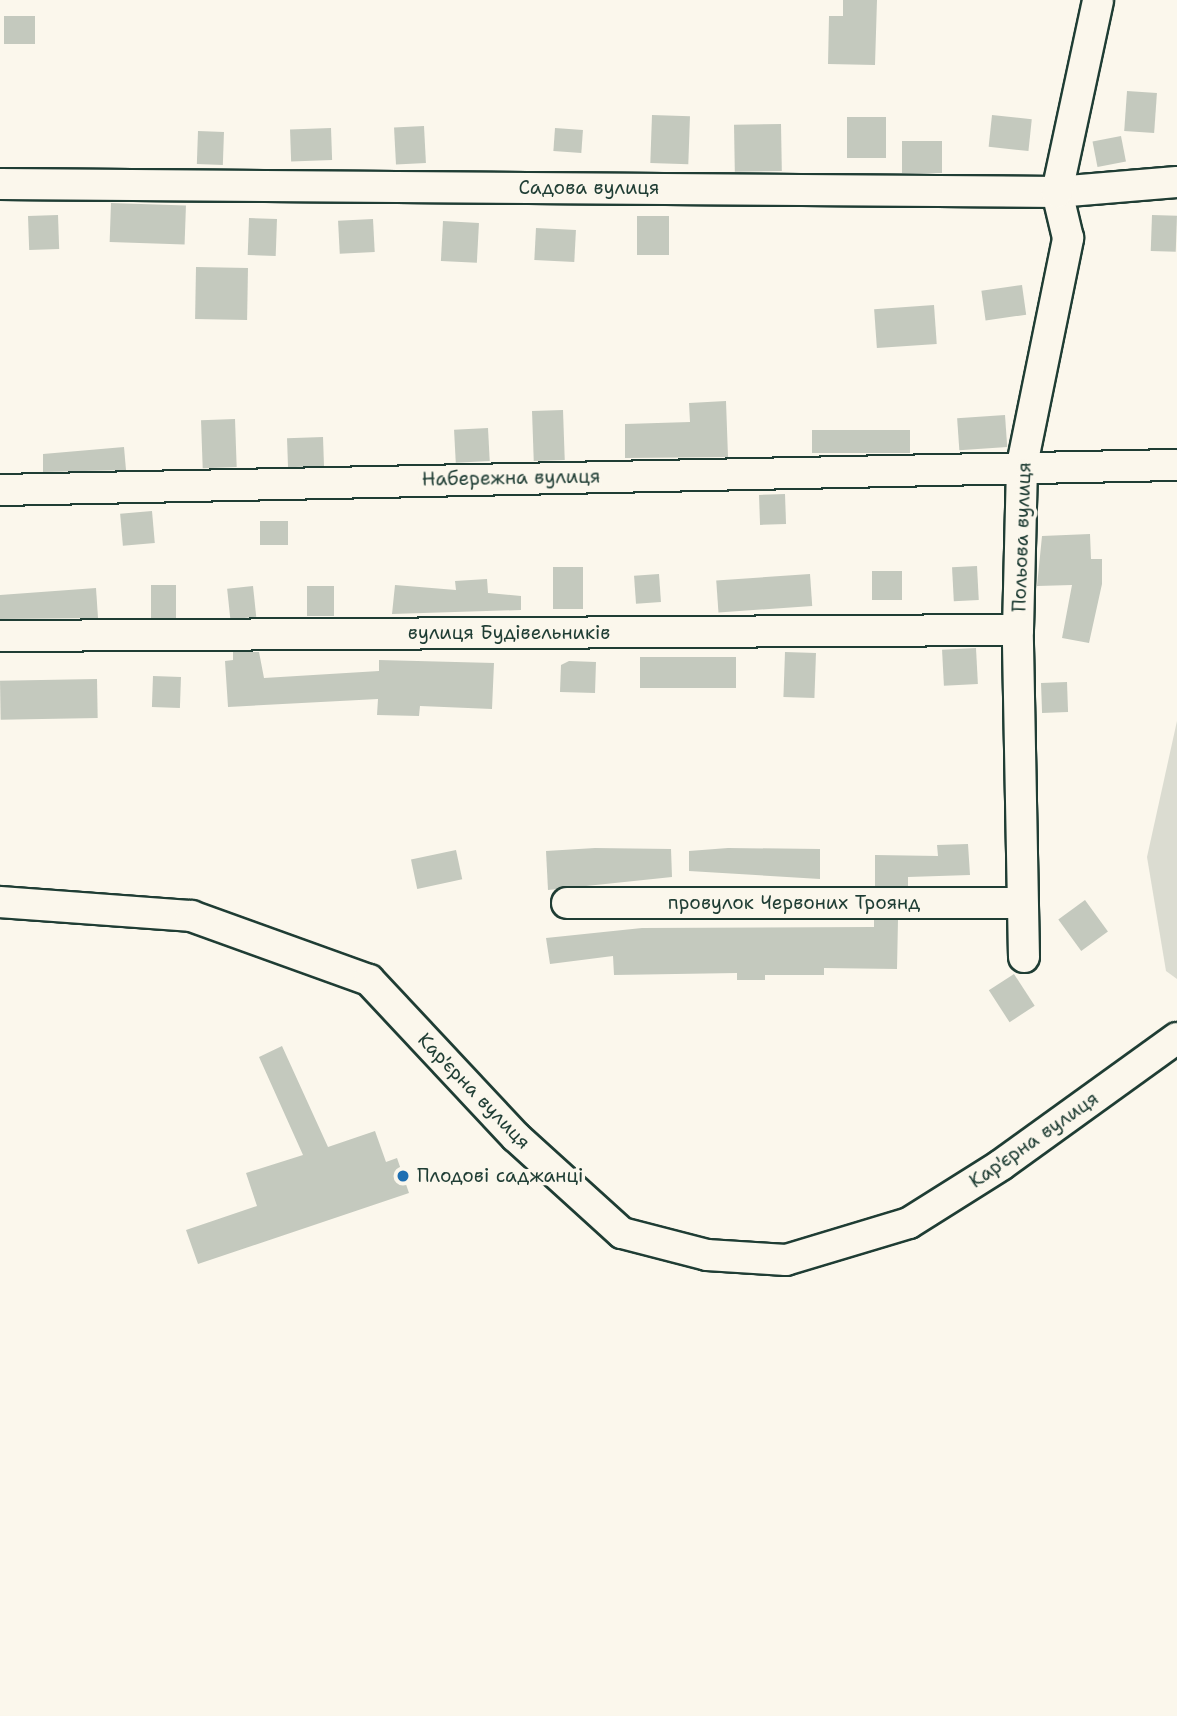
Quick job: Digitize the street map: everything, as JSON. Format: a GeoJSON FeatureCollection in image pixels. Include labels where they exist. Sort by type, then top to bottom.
{"type":"FeatureCollection","features":[{"type":"Feature","properties":{"kind":"street","name":"Польова вулиця"},"geometry":{"type":"LineString","coordinates":[[1024,957],[1020,903],[1018,630],[1022,465],[1068,238],[1057,192],[1098,0]]}},
{"type":"Feature","properties":{"kind":"street","name":"Садова вулиця"},"geometry":{"type":"LineString","coordinates":[[0,184],[1057,192],[1177,182]]}},
{"type":"Feature","properties":{"kind":"street","name":"Набережна вулиця"},"geometry":{"type":"LineString","coordinates":[[0,490],[1022,465],[1177,465]]}},
{"type":"Feature","properties":{"kind":"street","name":"вулиця Будівельників"},"geometry":{"type":"LineString","coordinates":[[0,636],[1018,630]]}},
{"type":"Feature","properties":{"kind":"street","name":"Кар'єрна вулиця"},"geometry":{"type":"LineString","coordinates":[[0,902],[191,916],[369,980],[516,1137],[622,1233],[707,1255],[786,1260],[908,1223],[1001,1165],[1177,1038]]}},
{"type":"Feature","properties":{"kind":"street","name":"провулок Червоних Троянд"},"geometry":{"type":"LineString","coordinates":[[567,903],[1020,903]]}},
{"type":"Feature","properties":{"kind":"shaded area"},"geometry":{"type":"Polygon","coordinates":[[[1177,721],[1177,979],[1166,971],[1147,857],[1177,721]]]}},
{"type":"Feature","properties":{"kind":"building"},"geometry":{"type":"Polygon","coordinates":[[[843,0],[877,0],[875,65],[828,64],[829,16],[843,16],[843,0]]]}},
{"type":"Feature","properties":{"kind":"building"},"geometry":{"type":"Polygon","coordinates":[[[4,16],[35,16],[35,44],[4,44],[4,16]]]}},
{"type":"Feature","properties":{"kind":"building"},"geometry":{"type":"Polygon","coordinates":[[[1127,91],[1157,93],[1154,133],[1124,131],[1127,91]]]}},
{"type":"Feature","properties":{"kind":"building"},"geometry":{"type":"Polygon","coordinates":[[[652,115],[690,116],[688,164],[650,163],[652,115]]]}},
{"type":"Feature","properties":{"kind":"building"},"geometry":{"type":"Polygon","coordinates":[[[992,115],[1032,119],[1028,151],[989,147],[992,115]]]}},
{"type":"Feature","properties":{"kind":"building"},"geometry":{"type":"Polygon","coordinates":[[[847,117],[886,117],[886,158],[847,158],[847,117]]]}},
{"type":"Feature","properties":{"kind":"building"},"geometry":{"type":"Polygon","coordinates":[[[781,124],[782,171],[735,172],[734,125],[781,124]]]}},
{"type":"Feature","properties":{"kind":"building"},"geometry":{"type":"Polygon","coordinates":[[[424,126],[426,163],[396,165],[394,128],[424,126]]]}},
{"type":"Feature","properties":{"kind":"building"},"geometry":{"type":"Polygon","coordinates":[[[331,128],[332,160],[291,161],[290,129],[331,128]]]}},
{"type":"Feature","properties":{"kind":"building"},"geometry":{"type":"Polygon","coordinates":[[[555,128],[583,130],[581,153],[553,151],[555,128]]]}},
{"type":"Feature","properties":{"kind":"building"},"geometry":{"type":"Polygon","coordinates":[[[198,131],[224,132],[223,165],[197,164],[198,131]]]}},
{"type":"Feature","properties":{"kind":"building"},"geometry":{"type":"Polygon","coordinates":[[[1121,136],[1126,162],[1097,167],[1093,142],[1121,136]]]}},
{"type":"Feature","properties":{"kind":"building"},"geometry":{"type":"Polygon","coordinates":[[[902,141],[942,141],[942,173],[902,173],[902,141]]]}},
{"type":"Feature","properties":{"kind":"building"},"geometry":{"type":"Polygon","coordinates":[[[111,203],[186,206],[185,245],[110,242],[111,203]]]}},
{"type":"Feature","properties":{"kind":"building"},"geometry":{"type":"Polygon","coordinates":[[[58,215],[59,249],[29,250],[28,216],[58,215]]]}},
{"type":"Feature","properties":{"kind":"building"},"geometry":{"type":"Polygon","coordinates":[[[1152,215],[1177,216],[1176,252],[1151,251],[1152,215]]]}},
{"type":"Feature","properties":{"kind":"building"},"geometry":{"type":"Polygon","coordinates":[[[637,216],[669,216],[669,255],[637,255],[637,216]]]}},
{"type":"Feature","properties":{"kind":"building"},"geometry":{"type":"Polygon","coordinates":[[[249,218],[277,219],[276,256],[248,255],[249,218]]]}},
{"type":"Feature","properties":{"kind":"building"},"geometry":{"type":"Polygon","coordinates":[[[373,219],[375,252],[340,254],[338,221],[373,219]]]}},
{"type":"Feature","properties":{"kind":"building"},"geometry":{"type":"Polygon","coordinates":[[[443,221],[479,223],[477,263],[441,261],[443,221]]]}},
{"type":"Feature","properties":{"kind":"building"},"geometry":{"type":"Polygon","coordinates":[[[536,228],[576,230],[574,262],[534,260],[536,228]]]}},
{"type":"Feature","properties":{"kind":"building"},"geometry":{"type":"Polygon","coordinates":[[[196,267],[248,268],[247,320],[195,319],[196,267]]]}},
{"type":"Feature","properties":{"kind":"building"},"geometry":{"type":"Polygon","coordinates":[[[1022,285],[1026,315],[986,320],[981,291],[1022,285]]]}},
{"type":"Feature","properties":{"kind":"building"},"geometry":{"type":"Polygon","coordinates":[[[934,305],[937,344],[877,348],[874,309],[934,305]]]}},
{"type":"Feature","properties":{"kind":"building"},"geometry":{"type":"Polygon","coordinates":[[[726,401],[728,457],[625,458],[625,424],[690,422],[689,403],[726,401]]]}},
{"type":"Feature","properties":{"kind":"building"},"geometry":{"type":"Polygon","coordinates":[[[563,410],[565,460],[534,461],[532,411],[563,410]]]}},
{"type":"Feature","properties":{"kind":"building"},"geometry":{"type":"Polygon","coordinates":[[[1005,415],[1007,447],[959,450],[957,418],[1005,415]]]}},
{"type":"Feature","properties":{"kind":"building"},"geometry":{"type":"Polygon","coordinates":[[[235,419],[237,467],[203,468],[201,420],[235,419]]]}},
{"type":"Feature","properties":{"kind":"building"},"geometry":{"type":"Polygon","coordinates":[[[488,428],[490,461],[456,463],[454,430],[488,428]]]}},
{"type":"Feature","properties":{"kind":"building"},"geometry":{"type":"Polygon","coordinates":[[[812,430],[910,430],[910,453],[812,453],[812,430]]]}},
{"type":"Feature","properties":{"kind":"building"},"geometry":{"type":"Polygon","coordinates":[[[323,437],[324,466],[288,467],[287,438],[323,437]]]}},
{"type":"Feature","properties":{"kind":"building"},"geometry":{"type":"Polygon","coordinates":[[[124,447],[126,470],[43,472],[43,454],[124,447]]]}},
{"type":"Feature","properties":{"kind":"building"},"geometry":{"type":"Polygon","coordinates":[[[785,494],[786,524],[760,525],[759,495],[785,494]]]}},
{"type":"Feature","properties":{"kind":"building"},"geometry":{"type":"Polygon","coordinates":[[[152,511],[155,543],[123,546],[120,514],[152,511]]]}},
{"type":"Feature","properties":{"kind":"building"},"geometry":{"type":"Polygon","coordinates":[[[260,521],[288,521],[288,545],[260,545],[260,521]]]}},
{"type":"Feature","properties":{"kind":"building"},"geometry":{"type":"Polygon","coordinates":[[[1090,534],[1091,559],[1102,559],[1102,584],[1089,643],[1062,638],[1072,585],[1037,586],[1042,536],[1090,534]]]}},
{"type":"Feature","properties":{"kind":"building"},"geometry":{"type":"Polygon","coordinates":[[[977,566],[979,600],[954,601],[952,567],[977,566]]]}},
{"type":"Feature","properties":{"kind":"building"},"geometry":{"type":"Polygon","coordinates":[[[553,567],[583,567],[583,609],[553,609],[553,567]]]}},
{"type":"Feature","properties":{"kind":"building"},"geometry":{"type":"Polygon","coordinates":[[[872,571],[902,571],[902,600],[872,600],[872,571]]]}},
{"type":"Feature","properties":{"kind":"building"},"geometry":{"type":"Polygon","coordinates":[[[659,574],[661,602],[636,604],[634,576],[659,574]]]}},
{"type":"Feature","properties":{"kind":"building"},"geometry":{"type":"Polygon","coordinates":[[[810,574],[812,606],[718,612],[716,581],[810,574]]]}},
{"type":"Feature","properties":{"kind":"building"},"geometry":{"type":"Polygon","coordinates":[[[487,579],[488,593],[521,596],[521,610],[392,614],[395,585],[456,590],[455,581],[487,579]]]}},
{"type":"Feature","properties":{"kind":"building"},"geometry":{"type":"Polygon","coordinates":[[[151,585],[176,585],[176,618],[151,618],[151,585]]]}},
{"type":"Feature","properties":{"kind":"building"},"geometry":{"type":"Polygon","coordinates":[[[253,586],[256,617],[230,620],[227,589],[253,586]]]}},
{"type":"Feature","properties":{"kind":"building"},"geometry":{"type":"Polygon","coordinates":[[[307,586],[334,586],[334,616],[307,616],[307,586]]]}},
{"type":"Feature","properties":{"kind":"building"},"geometry":{"type":"Polygon","coordinates":[[[96,588],[98,618],[0,619],[0,595],[96,588]]]}},
{"type":"Feature","properties":{"kind":"building"},"geometry":{"type":"Polygon","coordinates":[[[976,648],[978,684],[944,686],[942,650],[976,648]]]}},
{"type":"Feature","properties":{"kind":"building"},"geometry":{"type":"Polygon","coordinates":[[[233,652],[259,652],[264,678],[379,671],[379,660],[494,663],[492,709],[420,706],[419,716],[377,715],[378,699],[228,707],[225,661],[233,660],[233,652]]]}},
{"type":"Feature","properties":{"kind":"building"},"geometry":{"type":"Polygon","coordinates":[[[785,652],[816,653],[814,698],[783,697],[785,652]]]}},
{"type":"Feature","properties":{"kind":"building"},"geometry":{"type":"Polygon","coordinates":[[[640,657],[736,657],[736,688],[640,688],[640,657]]]}},
{"type":"Feature","properties":{"kind":"building"},"geometry":{"type":"Polygon","coordinates":[[[569,661],[596,662],[595,693],[560,692],[561,665],[569,661]]]}},
{"type":"Feature","properties":{"kind":"building"},"geometry":{"type":"Polygon","coordinates":[[[153,676],[181,677],[180,708],[152,707],[153,676]]]}},
{"type":"Feature","properties":{"kind":"building"},"geometry":{"type":"Polygon","coordinates":[[[97,679],[98,718],[1,720],[0,681],[97,679]]]}},
{"type":"Feature","properties":{"kind":"building"},"geometry":{"type":"Polygon","coordinates":[[[1067,682],[1068,712],[1042,713],[1041,683],[1067,682]]]}},
{"type":"Feature","properties":{"kind":"building"},"geometry":{"type":"Polygon","coordinates":[[[968,844],[970,875],[908,877],[908,886],[875,886],[875,855],[938,856],[937,845],[968,844]]]}},
{"type":"Feature","properties":{"kind":"building"},"geometry":{"type":"Polygon","coordinates":[[[595,848],[671,849],[672,877],[548,890],[546,851],[595,848]]]}},
{"type":"Feature","properties":{"kind":"building"},"geometry":{"type":"Polygon","coordinates":[[[728,848],[820,849],[820,879],[689,871],[689,851],[728,848]]]}},
{"type":"Feature","properties":{"kind":"building"},"geometry":{"type":"Polygon","coordinates":[[[456,850],[462,879],[417,889],[411,860],[456,850]]]}},
{"type":"Feature","properties":{"kind":"building"},"geometry":{"type":"Polygon","coordinates":[[[1085,900],[1108,932],[1081,951],[1058,919],[1085,900]]]}},
{"type":"Feature","properties":{"kind":"building"},"geometry":{"type":"Polygon","coordinates":[[[874,920],[898,920],[897,969],[824,968],[824,975],[765,975],[765,980],[737,980],[737,973],[614,975],[613,956],[550,964],[546,938],[642,928],[874,927],[874,920]]]}},
{"type":"Feature","properties":{"kind":"building"},"geometry":{"type":"Polygon","coordinates":[[[1014,974],[1035,1006],[1010,1022],[989,990],[1014,974]]]}},
{"type":"Feature","properties":{"kind":"building"},"geometry":{"type":"Polygon","coordinates":[[[282,1046],[328,1147],[375,1131],[386,1162],[397,1158],[409,1193],[198,1264],[186,1230],[257,1206],[246,1173],[303,1155],[259,1057],[282,1046]]]}},
{"type":"Feature","properties":{"kind":"place","name":"Плодові саджанці"},"geometry":{"type":"Point","coordinates":[403,1176]}}]}
